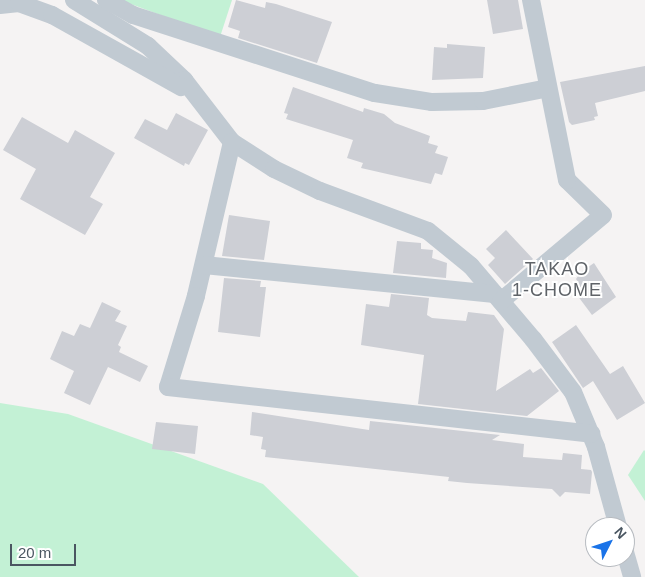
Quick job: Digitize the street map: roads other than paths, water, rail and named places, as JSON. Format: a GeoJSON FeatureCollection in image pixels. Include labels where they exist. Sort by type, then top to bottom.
{"type":"FeatureCollection","features":[{"type":"Feature","properties":{"kind":"street"},"geometry":{"type":"LineString","coordinates":[[74,0],[148,46],[195,94],[232,142],[274,170],[320,191],[428,230],[472,266],[573,392],[591,434],[615,517]]}},
{"type":"Feature","properties":{"kind":"street"},"geometry":{"type":"LineString","coordinates":[[106,0],[133,15],[375,93],[441,102],[483,101],[548,88]]}},
{"type":"Feature","properties":{"kind":"street"},"geometry":{"type":"LineString","coordinates":[[204,265],[498,297],[603,215],[567,180],[531,0]]}},
{"type":"Feature","properties":{"kind":"street"},"geometry":{"type":"LineString","coordinates":[[0,5],[19,3],[52,15],[195,94]]}},
{"type":"Feature","properties":{"kind":"street"},"geometry":{"type":"LineString","coordinates":[[232,142],[204,265],[168,387],[591,434]]}},
{"type":"Feature","properties":{"kind":"district","name":"TAKAO 1-CHOME"},"geometry":{"type":"Point","coordinates":[557,280]}}]}
